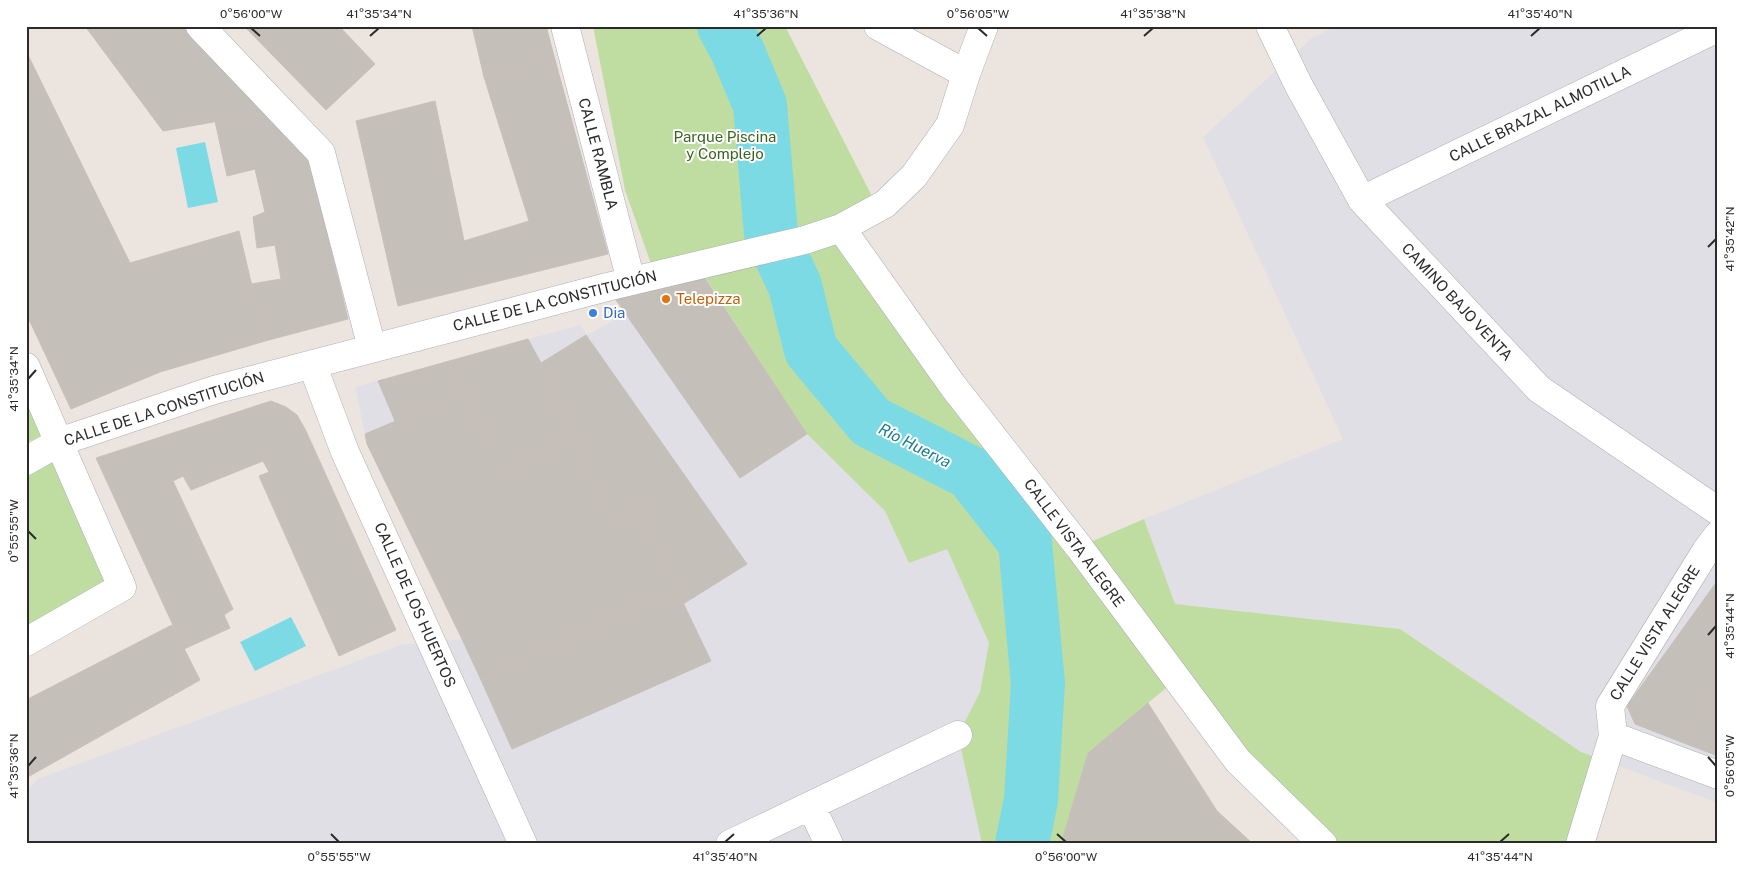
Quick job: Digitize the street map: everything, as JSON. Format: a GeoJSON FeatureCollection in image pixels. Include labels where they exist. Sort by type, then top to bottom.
{"type":"FeatureCollection","features":[{"type":"Feature","properties":{"kind":"street"},"geometry":{"type":"LineString","coordinates":[[200,26],[322,153],[372,348]]}},
{"type":"Feature","properties":{"kind":"street","name":"CALLE RAMBLA"},"geometry":{"type":"LineString","coordinates":[[565,26],[631,281]]}},
{"type":"Feature","properties":{"kind":"street"},"geometry":{"type":"LineString","coordinates":[[878,26],[966,74]]}},
{"type":"Feature","properties":{"kind":"street","name":"CALLE DE LA CONSTITUCIÓN"},"geometry":{"type":"LineString","coordinates":[[26,461],[59,442],[214,390],[631,281],[805,240],[841,228],[885,204],[914,176],[950,125],[984,26]]}},
{"type":"Feature","properties":{"kind":"street","name":"CAMINO BAJO VENTA"},"geometry":{"type":"LineString","coordinates":[[1270,26],[1299,86],[1362,200],[1539,389],[1718,511]]}},
{"type":"Feature","properties":{"kind":"street","name":"CALLE BRAZAL ALMOTILLA"},"geometry":{"type":"LineString","coordinates":[[1362,200],[1718,28]]}},
{"type":"Feature","properties":{"kind":"street","name":"CALLE VISTA ALEGRE"},"geometry":{"type":"LineString","coordinates":[[841,228],[952,386],[1079,547],[1238,761],[1323,844]]}},
{"type":"Feature","properties":{"kind":"street","name":"CALLE DE LOS HUERTOS"},"geometry":{"type":"LineString","coordinates":[[312,364],[345,452],[523,844]]}},
{"type":"Feature","properties":{"kind":"street"},"geometry":{"type":"LineString","coordinates":[[26,367],[122,587],[26,642]]}},
{"type":"Feature","properties":{"kind":"street","name":"CALLE VISTA ALEGRE"},"geometry":{"type":"LineString","coordinates":[[1580,844],[1613,736],[1610,706],[1706,551],[1718,535]]}},
{"type":"Feature","properties":{"kind":"street"},"geometry":{"type":"LineString","coordinates":[[730,844],[958,735]]}},
{"type":"Feature","properties":{"kind":"street"},"geometry":{"type":"LineString","coordinates":[[1613,736],[1718,775]]}},
{"type":"Feature","properties":{"kind":"street"},"geometry":{"type":"LineString","coordinates":[[811,806],[829,844]]}},
{"type":"Feature","properties":{"kind":"shaded area"},"geometry":{"type":"Polygon","coordinates":[[[1337,26],[1718,26],[1718,803],[1581,752],[1400,629],[1175,604],[1144,519],[1343,439],[1203,137],[1313,37],[1337,26]]]}},
{"type":"Feature","properties":{"kind":"shaded area"},"geometry":{"type":"Polygon","coordinates":[[[626,314],[740,478],[807,434],[885,511],[909,563],[947,548],[989,643],[980,692],[958,735],[982,844],[26,844],[26,792],[38,779],[401,645],[462,639],[367,444],[355,387],[580,325],[587,335],[626,314]]]}},
{"type":"Feature","properties":{"kind":"green space","name":"Parque Piscina y Complejo"},"geometry":{"type":"Polygon","coordinates":[[[593,26],[785,26],[878,208],[841,228],[1079,547],[1144,519],[1175,604],[1400,629],[1581,752],[1606,761],[1580,844],[1323,844],[1177,679],[1088,753],[1063,837],[1069,844],[982,844],[958,735],[980,692],[989,643],[947,549],[909,563],[885,511],[807,434],[698,266],[655,275],[625,190],[593,26]]]}},
{"type":"Feature","properties":{"kind":"green space"},"geometry":{"type":"Polygon","coordinates":[[[26,387],[46,434],[26,443],[26,387]]]}},
{"type":"Feature","properties":{"kind":"green space"},"geometry":{"type":"Polygon","coordinates":[[[54,454],[112,583],[26,633],[26,470],[54,454]]]}},
{"type":"Feature","properties":{"kind":"water"},"geometry":{"type":"Polygon","coordinates":[[[205,142],[218,202],[188,208],[176,148],[205,142]]]}},
{"type":"Feature","properties":{"kind":"water"},"geometry":{"type":"Polygon","coordinates":[[[291,617],[306,646],[255,671],[240,642],[291,617]]]}},
{"type":"Feature","properties":{"kind":"building"},"geometry":{"type":"Polygon","coordinates":[[[85,26],[182,26],[264,113],[163,131],[85,26]]]}},
{"type":"Feature","properties":{"kind":"building"},"geometry":{"type":"Polygon","coordinates":[[[244,26],[339,26],[375,64],[326,110],[244,26]]]}},
{"type":"Feature","properties":{"kind":"building"},"geometry":{"type":"Polygon","coordinates":[[[472,26],[546,26],[554,56],[484,77],[472,26]]]}},
{"type":"Feature","properties":{"kind":"building"},"geometry":{"type":"Polygon","coordinates":[[[26,51],[130,263],[239,231],[265,341],[160,372],[71,409],[26,313],[26,51]]]}},
{"type":"Feature","properties":{"kind":"building"},"geometry":{"type":"Polygon","coordinates":[[[554,56],[608,254],[398,306],[356,121],[435,101],[464,241],[529,221],[484,77],[554,56]]]}},
{"type":"Feature","properties":{"kind":"building"},"geometry":{"type":"Polygon","coordinates":[[[264,113],[310,162],[348,319],[265,341],[251,284],[281,279],[275,245],[257,248],[253,217],[265,212],[255,169],[227,176],[215,121],[264,113]]]}},
{"type":"Feature","properties":{"kind":"building"},"geometry":{"type":"Polygon","coordinates":[[[697,266],[807,434],[740,478],[607,287],[697,266]]]}},
{"type":"Feature","properties":{"kind":"building"},"geometry":{"type":"Polygon","coordinates":[[[586,335],[747,564],[683,604],[641,507],[613,520],[541,363],[586,335]]]}},
{"type":"Feature","properties":{"kind":"building"},"geometry":{"type":"Polygon","coordinates":[[[528,339],[575,437],[503,473],[453,360],[528,339]]]}},
{"type":"Feature","properties":{"kind":"building"},"geometry":{"type":"Polygon","coordinates":[[[453,360],[467,391],[395,421],[378,381],[453,360]]]}},
{"type":"Feature","properties":{"kind":"building"},"geometry":{"type":"Polygon","coordinates":[[[467,391],[503,473],[575,437],[613,520],[641,507],[676,588],[481,680],[367,444],[365,434],[467,391]]]}},
{"type":"Feature","properties":{"kind":"building"},"geometry":{"type":"Polygon","coordinates":[[[271,401],[286,407],[297,415],[306,431],[396,630],[339,656],[259,476],[269,472],[263,461],[191,490],[183,476],[173,481],[233,609],[224,615],[230,628],[184,649],[96,458],[271,401]]]}},
{"type":"Feature","properties":{"kind":"building"},"geometry":{"type":"Polygon","coordinates":[[[1718,580],[1718,673],[1689,745],[1635,724],[1627,706],[1718,580]]]}},
{"type":"Feature","properties":{"kind":"building"},"geometry":{"type":"Polygon","coordinates":[[[676,588],[711,661],[512,749],[481,680],[676,588]]]}},
{"type":"Feature","properties":{"kind":"building"},"geometry":{"type":"Polygon","coordinates":[[[172,625],[200,680],[26,778],[26,700],[172,625]]]}},
{"type":"Feature","properties":{"kind":"building"},"geometry":{"type":"Polygon","coordinates":[[[1718,673],[1718,756],[1689,745],[1718,673]]]}},
{"type":"Feature","properties":{"kind":"building"},"geometry":{"type":"Polygon","coordinates":[[[1148,703],[1217,811],[1253,844],[1069,844],[1063,837],[1088,753],[1148,703]]]}},
{"type":"Feature","properties":{"kind":"waterway","name":"Río Huerva"},"geometry":{"type":"LineString","coordinates":[[724,26],[737,50],[760,105],[771,234],[795,286],[811,350],[871,422],[971,473],[1025,542],[1038,684],[1031,800],[1022,844]]}},
{"type":"Feature","properties":{"kind":"place","name":"Telepizza"},"geometry":{"type":"Point","coordinates":[666,299]}},
{"type":"Feature","properties":{"kind":"place","name":"Dia"},"geometry":{"type":"Point","coordinates":[593,313]}}]}
